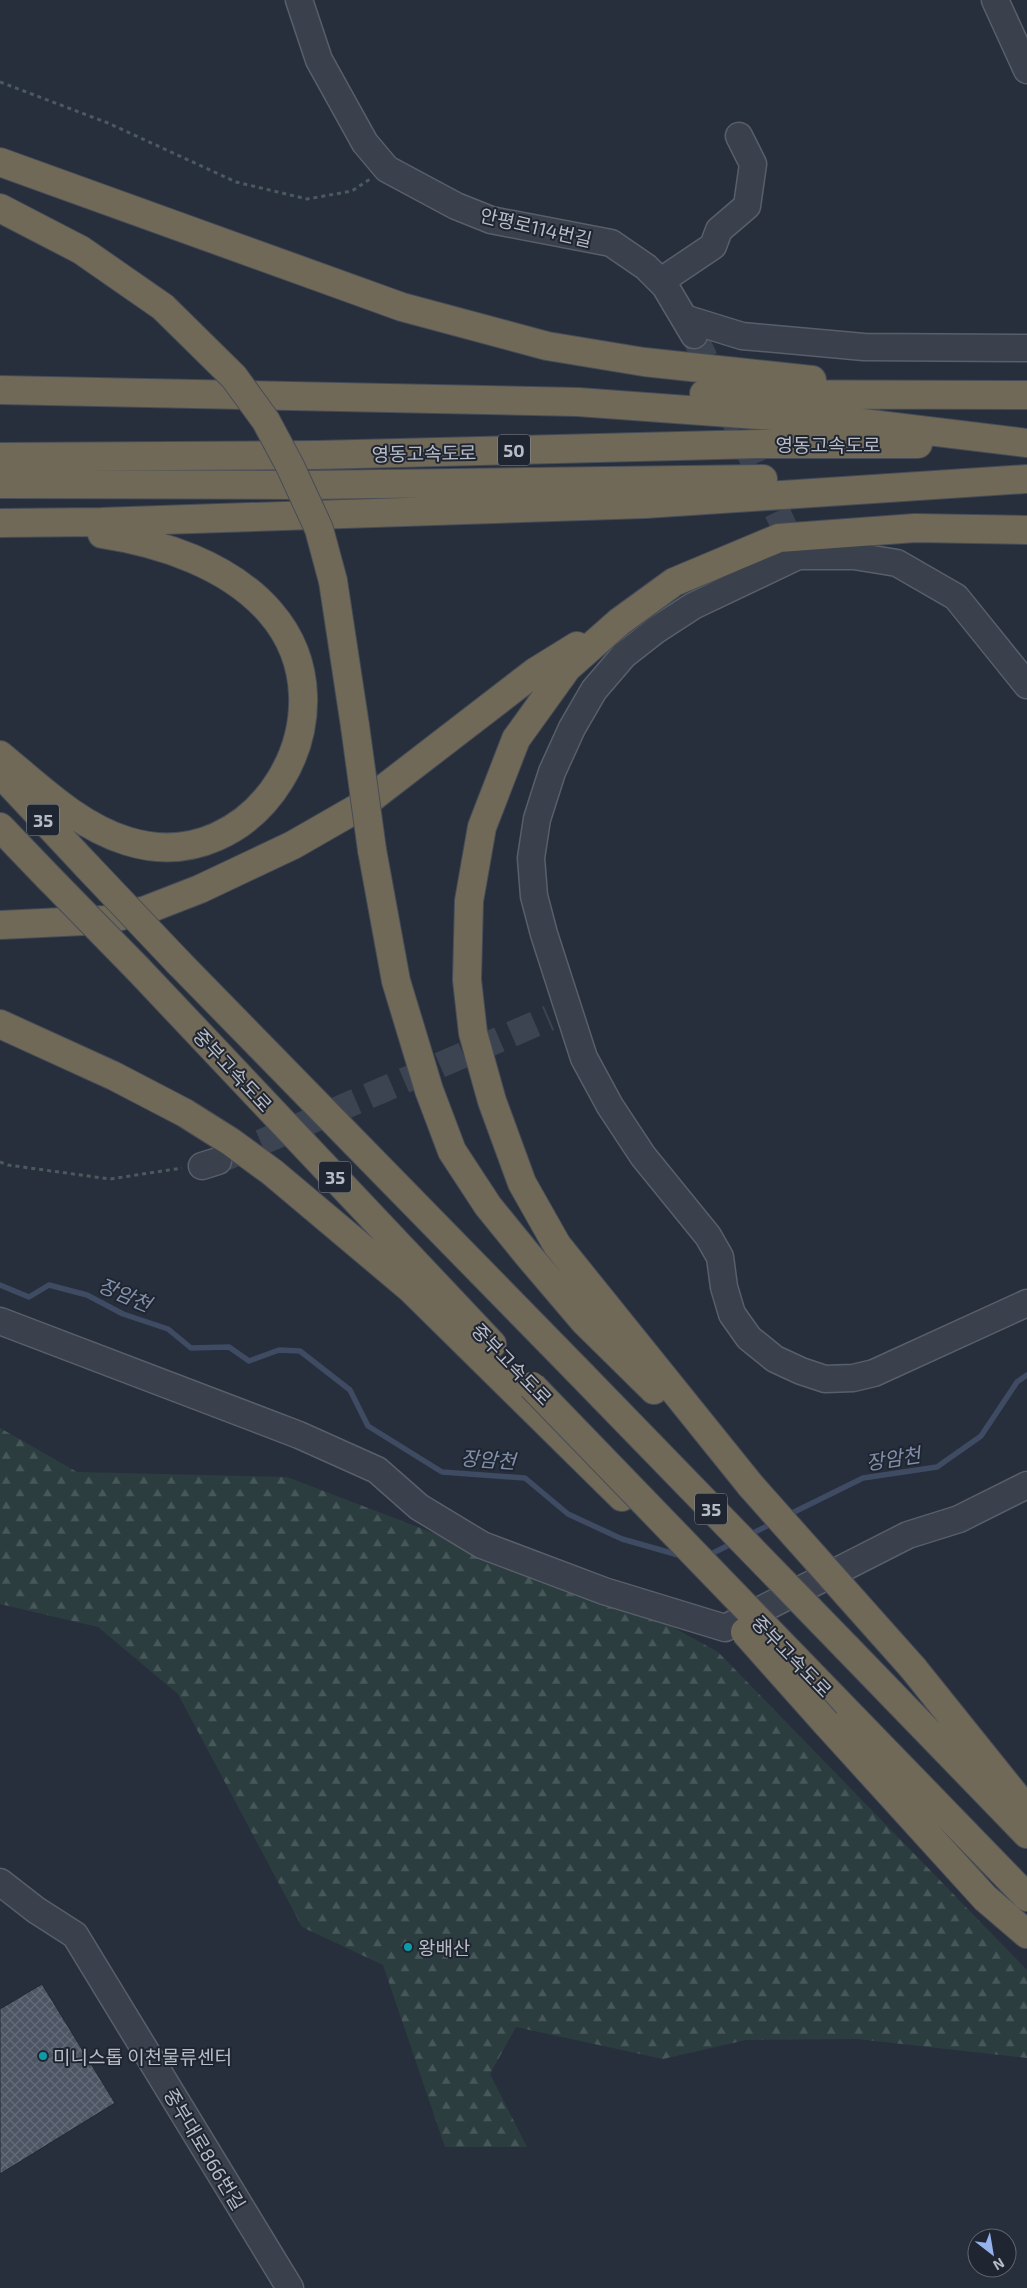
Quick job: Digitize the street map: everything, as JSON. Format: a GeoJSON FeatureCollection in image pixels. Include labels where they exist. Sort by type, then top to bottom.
{"type":"FeatureCollection","features":[{"type":"Feature","properties":{"kind":"highway"},"geometry":{"type":"LineString","coordinates":[[0,162],[402,307],[547,346],[644,362],[950,396]]}},
{"type":"Feature","properties":{"kind":"highway"},"geometry":{"type":"LineString","coordinates":[[0,208],[82,250],[163,307],[234,377],[266,421],[290,466],[319,529],[333,581],[372,850],[396,981],[429,1090],[452,1151],[488,1206],[584,1321],[751,1486]]}},
{"type":"Feature","properties":{"kind":"highway"},"geometry":{"type":"LineString","coordinates":[[0,378],[420,392],[1027,395]]}},
{"type":"Feature","properties":{"kind":"highway"},"geometry":{"type":"LineString","coordinates":[[0,390],[578,402],[854,422],[1027,444]]}},
{"type":"Feature","properties":{"kind":"highway","name":"영동고속도로"},"geometry":{"type":"LineString","coordinates":[[0,457],[316,455],[758,444],[1027,444]]}},
{"type":"Feature","properties":{"kind":"highway"},"geometry":{"type":"LineString","coordinates":[[12,523],[101,522],[645,504],[1027,479]]}},
{"type":"Feature","properties":{"kind":"highway","name":"영동고속도로"},"geometry":{"type":"LineString","coordinates":[[0,484],[306,485],[1027,479]]}},
{"type":"Feature","properties":{"kind":"highway"},"geometry":{"type":"LineString","coordinates":[[0,755],[62,806],[88,824],[129,842],[149,845],[187,845],[212,838],[232,828],[250,815],[269,795],[286,770],[298,743],[304,717],[301,670],[282,628],[270,611],[225,575],[194,558],[140,540],[12,523]]}},
{"type":"Feature","properties":{"kind":"highway"},"geometry":{"type":"LineString","coordinates":[[1027,530],[916,528],[779,538],[674,582],[619,622],[567,668],[516,739],[482,827],[469,901],[467,980],[473,1033],[492,1101],[522,1183],[557,1246],[751,1486],[913,1668],[1027,1810]]}},
{"type":"Feature","properties":{"kind":"highway"},"geometry":{"type":"LineString","coordinates":[[0,925],[106,920],[146,910],[200,888],[293,845],[361,806],[535,672],[640,607]]}},
{"type":"Feature","properties":{"kind":"highway","name":"중부고속도로"},"geometry":{"type":"LineString","coordinates":[[0,773],[179,963],[1027,1834]]}},
{"type":"Feature","properties":{"kind":"highway","name":"중부고속도로"},"geometry":{"type":"LineString","coordinates":[[0,827],[138,969],[532,1386],[1027,1897]]}},
{"type":"Feature","properties":{"kind":"highway"},"geometry":{"type":"LineString","coordinates":[[0,1024],[114,1076],[185,1114],[231,1142],[272,1172],[411,1289],[657,1532],[826,1723],[985,1898],[1027,1934]]}},
{"type":"Feature","properties":{"kind":"street","name":"안평로114번길"},"geometry":{"type":"LineString","coordinates":[[299,0],[319,60],[365,143],[387,169],[456,206],[491,220],[611,243],[646,267],[660,281],[689,326],[742,336],[864,346],[1027,348]]}},
{"type":"Feature","properties":{"kind":"street"},"geometry":{"type":"LineString","coordinates":[[994,0],[1027,70]]}},
{"type":"Feature","properties":{"kind":"street"},"geometry":{"type":"LineString","coordinates":[[660,281],[713,246],[719,230],[747,206],[753,164],[739,136]]}},
{"type":"Feature","properties":{"kind":"street"},"geometry":{"type":"LineString","coordinates":[[1027,685],[956,597],[897,562],[854,556],[798,556],[693,606],[656,630],[624,655],[594,690],[572,728],[552,772],[537,819],[531,858],[534,896],[544,934],[559,1015],[610,1106],[643,1156],[708,1236],[720,1257],[724,1287],[732,1314],[749,1338],[775,1359],[801,1371],[825,1380],[853,1378],[874,1373],[1027,1303]]}},
{"type":"Feature","properties":{"kind":"street"},"geometry":{"type":"LineString","coordinates":[[0,1321],[299,1435],[377,1470],[419,1507],[482,1545],[604,1591],[725,1628],[908,1535],[959,1519],[1027,1485]]}},
{"type":"Feature","properties":{"kind":"street","name":"중부대로866번길"},"geometry":{"type":"LineString","coordinates":[[0,1882],[36,1910],[75,1936],[290,2288]]}},
{"type":"Feature","properties":{"kind":"path"},"geometry":{"type":"LineString","coordinates":[[0,82],[108,123],[236,182],[307,199],[352,190],[374,176],[379,159]]}},
{"type":"Feature","properties":{"kind":"path"},"geometry":{"type":"LineString","coordinates":[[0,1162],[8,1165],[110,1179],[210,1163]]}},
{"type":"Feature","properties":{"kind":"green space"},"geometry":{"type":"Polygon","coordinates":[[[0,1428],[77,1472],[287,1477],[656,1618],[718,1652],[1027,1970],[1027,2058],[857,2039],[746,2040],[663,2059],[516,2027],[490,2074],[527,2147],[445,2147],[383,1965],[302,1927],[178,1694],[98,1627],[0,1604],[0,1428]]]}},
{"type":"Feature","properties":{"kind":"building","name":"미니스톱 이천물류센터"},"geometry":{"type":"Polygon","coordinates":[[[42,1984],[115,2103],[0,2174],[0,2009],[42,1984]]]}},
{"type":"Feature","properties":{"kind":"waterway","name":"장암천"},"geometry":{"type":"LineString","coordinates":[[0,1285],[29,1297],[49,1285],[87,1295],[123,1314],[168,1329],[191,1348],[229,1347],[249,1361],[279,1350],[300,1351],[350,1390],[368,1426],[442,1472],[525,1478],[568,1514],[622,1539],[682,1556]]}},
{"type":"Feature","properties":{"kind":"waterway","name":"장암천"},"geometry":{"type":"LineString","coordinates":[[788,1515],[863,1478],[937,1467],[981,1436],[1017,1382],[1027,1375]]}},
{"type":"Feature","properties":{"kind":"waterway","name":"장암천"},"geometry":{"type":"LineString","coordinates":[[747,1536],[773,1523]]}},
{"type":"Feature","properties":{"kind":"waterway","name":"장암천"},"geometry":{"type":"LineString","coordinates":[[707,1556],[735,1542]]}},
{"type":"Feature","properties":{"kind":"tunnel"},"geometry":{"type":"LineString","coordinates":[[694,335],[798,556]]}},
{"type":"Feature","properties":{"kind":"tunnel"},"geometry":{"type":"LineString","coordinates":[[225,1158],[549,1018]]}},
{"type":"Feature","properties":{"kind":"place","name":"왕배산"},"geometry":{"type":"Point","coordinates":[408,1947]}},
{"type":"Feature","properties":{"kind":"place","name":"미니스톱 이천물류센터"},"geometry":{"type":"Point","coordinates":[43,2056]}}]}
